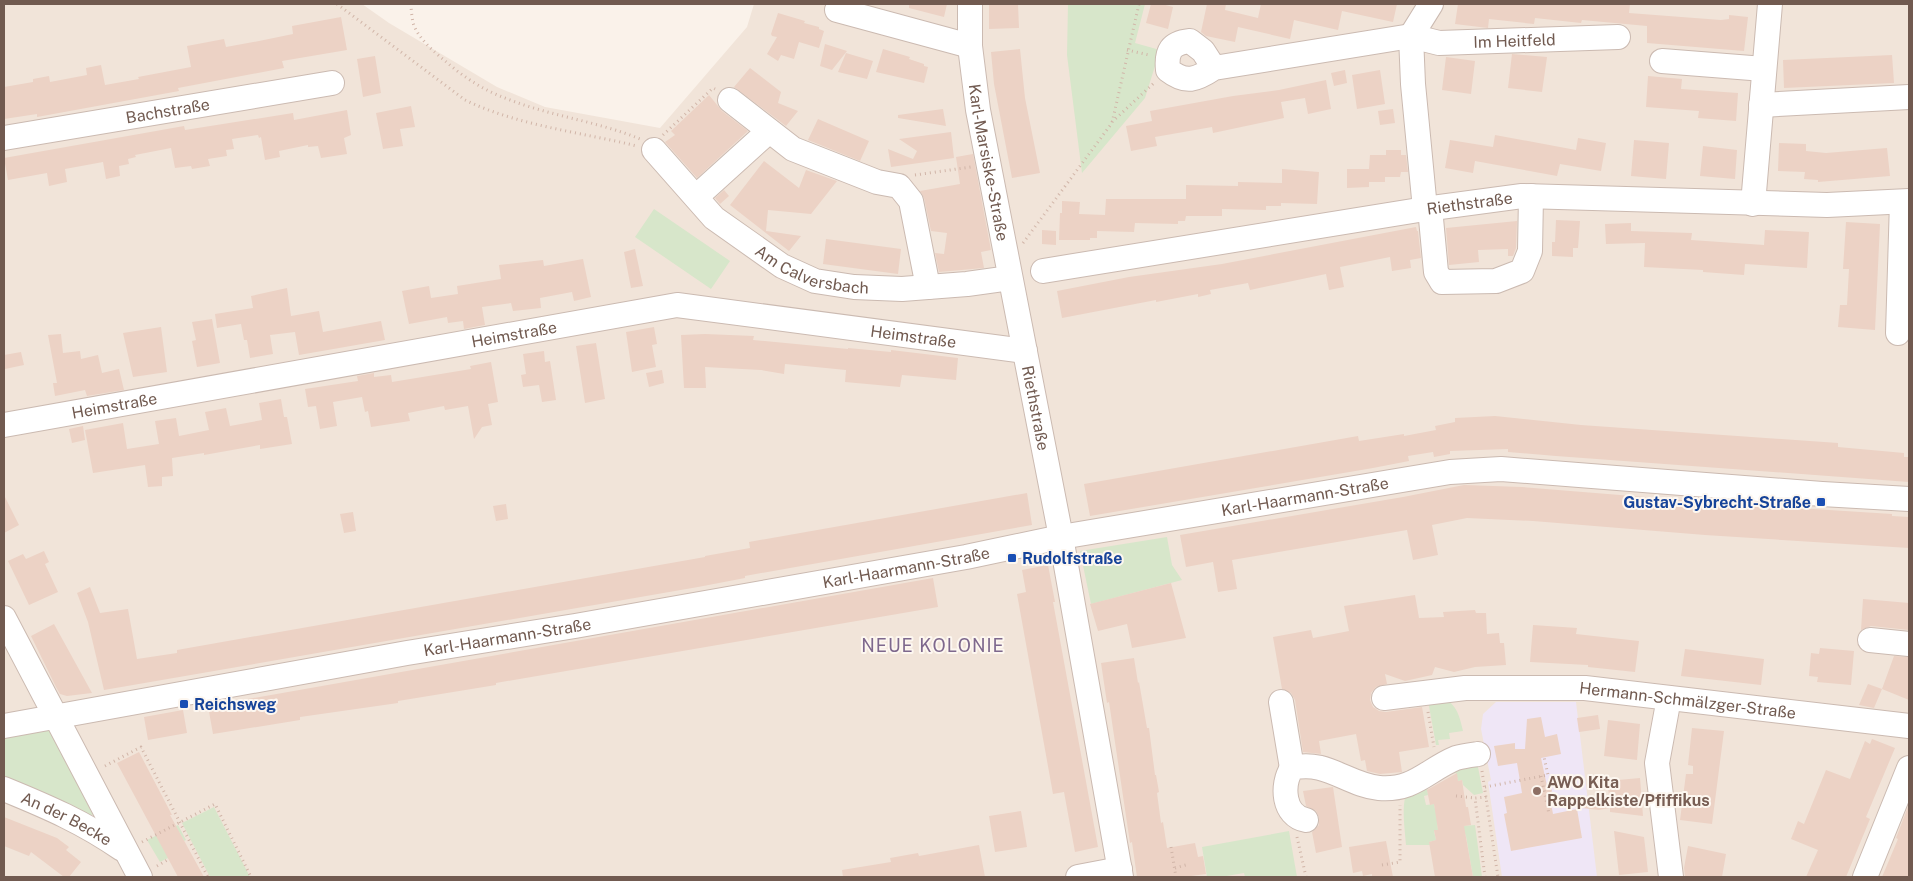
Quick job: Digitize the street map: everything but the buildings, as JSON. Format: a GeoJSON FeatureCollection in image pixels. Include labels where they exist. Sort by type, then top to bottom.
{"type":"FeatureCollection","features":[{"type":"Feature","properties":{"kind":"street","name":"Karl-Marsiske-Straße"},"geometry":{"type":"LineString","coordinates":[[970,4],[970,46],[978,110],[1008,271]]}},
{"type":"Feature","properties":{"kind":"street"},"geometry":{"type":"LineString","coordinates":[[1431,4],[1411,36],[1413,84],[1436,272],[1442,282],[1496,282],[1522,271],[1530,251],[1531,196]]}},
{"type":"Feature","properties":{"kind":"street"},"geometry":{"type":"LineString","coordinates":[[1753,204],[1770,4]]}},
{"type":"Feature","properties":{"kind":"street"},"geometry":{"type":"LineString","coordinates":[[837,10],[970,46]]}},
{"type":"Feature","properties":{"kind":"street","name":"Im Heitfeld"},"geometry":{"type":"LineString","coordinates":[[1168,70],[1179,78],[1192,78],[1203,75],[1214,68],[1411,36],[1439,43],[1618,38]]}},
{"type":"Feature","properties":{"kind":"street"},"geometry":{"type":"LineString","coordinates":[[1168,70],[1167,60],[1169,52],[1179,42],[1190,41],[1203,51],[1214,68]]}},
{"type":"Feature","properties":{"kind":"street"},"geometry":{"type":"LineString","coordinates":[[1662,61],[1764,69]]}},
{"type":"Feature","properties":{"kind":"street","name":"Bachstraße"},"geometry":{"type":"LineString","coordinates":[[4,138],[332,83]]}},
{"type":"Feature","properties":{"kind":"street"},"geometry":{"type":"LineString","coordinates":[[1761,105],[1909,97]]}},
{"type":"Feature","properties":{"kind":"street"},"geometry":{"type":"LineString","coordinates":[[730,100],[793,149],[877,182],[899,186],[911,201],[928,287]]}},
{"type":"Feature","properties":{"kind":"street"},"geometry":{"type":"LineString","coordinates":[[696,197],[769,131]]}},
{"type":"Feature","properties":{"kind":"street","name":"Am Calversbach"},"geometry":{"type":"LineString","coordinates":[[654,150],[714,218],[782,266],[815,281],[854,287],[902,289],[967,284],[1008,271]]}},
{"type":"Feature","properties":{"kind":"street","name":"Riethstraße"},"geometry":{"type":"LineString","coordinates":[[1043,272],[1428,208],[1531,196],[1753,204],[1827,205],[1906,202],[1898,333]]}},
{"type":"Feature","properties":{"kind":"street","name":"Riethstraße"},"geometry":{"type":"LineString","coordinates":[[1008,271],[1061,537]]}},
{"type":"Feature","properties":{"kind":"street","name":"Heimstraße"},"geometry":{"type":"LineString","coordinates":[[4,425],[677,305],[1025,351]]}},
{"type":"Feature","properties":{"kind":"street","name":"Karl-Haarmann-Straße"},"geometry":{"type":"LineString","coordinates":[[56,716],[407,653],[575,626],[966,557],[1061,537],[1450,472],[1501,470],[1909,499]]}},
{"type":"Feature","properties":{"kind":"street"},"geometry":{"type":"LineString","coordinates":[[1061,537],[1121,873],[1078,877]]}},
{"type":"Feature","properties":{"kind":"street"},"geometry":{"type":"LineString","coordinates":[[4,618],[126,851],[149,872]]}},
{"type":"Feature","properties":{"kind":"street"},"geometry":{"type":"LineString","coordinates":[[1870,640],[1909,644]]}},
{"type":"Feature","properties":{"kind":"street","name":"Hermann-Schmälzger-Straße"},"geometry":{"type":"LineString","coordinates":[[1384,698],[1465,688],[1585,688],[1909,726]]}},
{"type":"Feature","properties":{"kind":"street"},"geometry":{"type":"LineString","coordinates":[[1668,698],[1657,763],[1671,877]]}},
{"type":"Feature","properties":{"kind":"street"},"geometry":{"type":"LineString","coordinates":[[1281,702],[1292,768],[1288,775],[1286,799],[1299,816]]}},
{"type":"Feature","properties":{"kind":"street"},"geometry":{"type":"LineString","coordinates":[[4,726],[56,716]]}},
{"type":"Feature","properties":{"kind":"street"},"geometry":{"type":"LineString","coordinates":[[1292,768],[1304,764],[1320,767],[1362,785],[1381,788],[1404,787],[1457,758],[1478,754]]}},
{"type":"Feature","properties":{"kind":"street"},"geometry":{"type":"LineString","coordinates":[[1865,877],[1909,768]]}},
{"type":"Feature","properties":{"kind":"street","name":"An der Becke"},"geometry":{"type":"LineString","coordinates":[[4,789],[86,825],[126,851]]}},
{"type":"Feature","properties":{"kind":"path"},"geometry":{"type":"LineString","coordinates":[[337,4],[465,100],[486,110],[528,122],[654,150]]}},
{"type":"Feature","properties":{"kind":"path"},"geometry":{"type":"LineString","coordinates":[[411,4],[413,23],[422,39],[434,52],[463,76],[504,98],[550,113],[621,131],[645,141],[654,150]]}},
{"type":"Feature","properties":{"kind":"path"},"geometry":{"type":"LineString","coordinates":[[1112,123],[1139,4]]}},
{"type":"Feature","properties":{"kind":"path"},"geometry":{"type":"LineString","coordinates":[[1008,271],[1112,123],[1168,70]]}},
{"type":"Feature","properties":{"kind":"path"},"geometry":{"type":"LineString","coordinates":[[654,150],[661,137],[713,88],[730,100]]}},
{"type":"Feature","properties":{"kind":"path"},"geometry":{"type":"LineString","coordinates":[[899,186],[910,176],[969,167]]}},
{"type":"Feature","properties":{"kind":"path"},"geometry":{"type":"LineString","coordinates":[[1425,692],[1437,768]]}},
{"type":"Feature","properties":{"kind":"path"},"geometry":{"type":"LineString","coordinates":[[105,766],[141,747],[208,877]]}},
{"type":"Feature","properties":{"kind":"path"},"geometry":{"type":"LineString","coordinates":[[1478,754],[1487,797],[1498,877]]}},
{"type":"Feature","properties":{"kind":"path"},"geometry":{"type":"LineString","coordinates":[[1485,788],[1548,775],[1544,757]]}},
{"type":"Feature","properties":{"kind":"path"},"geometry":{"type":"LineString","coordinates":[[1541,776],[1549,814]]}},
{"type":"Feature","properties":{"kind":"path"},"geometry":{"type":"LineString","coordinates":[[1382,865],[1400,862],[1400,787]]}},
{"type":"Feature","properties":{"kind":"path"},"geometry":{"type":"LineString","coordinates":[[1456,796],[1487,797]]}},
{"type":"Feature","properties":{"kind":"path"},"geometry":{"type":"LineString","coordinates":[[1475,798],[1485,877]]}},
{"type":"Feature","properties":{"kind":"path"},"geometry":{"type":"LineString","coordinates":[[126,851],[215,804],[251,877]]}},
{"type":"Feature","properties":{"kind":"path"},"geometry":{"type":"LineString","coordinates":[[1299,816],[1306,877]]}},
{"type":"Feature","properties":{"kind":"path"},"geometry":{"type":"LineString","coordinates":[[1171,847],[1176,877]]}},
{"type":"Feature","properties":{"kind":"path"},"geometry":{"type":"LineString","coordinates":[[149,872],[168,859]]}},
{"type":"Feature","properties":{"kind":"path"},"geometry":{"type":"LineString","coordinates":[[1175,868],[1189,864]]}},
{"type":"Feature","properties":{"kind":"shaded area"},"geometry":{"type":"Polygon","coordinates":[[[4,4],[362,4],[389,23],[497,87],[545,107],[660,128],[747,27],[754,4],[1909,4],[1909,877],[4,877],[4,4]]]}},
{"type":"Feature","properties":{"kind":"shaded area","name":"AWO Kita Rappelkiste/Pfiffikus"},"geometry":{"type":"Polygon","coordinates":[[[1496,702],[1576,702],[1597,877],[1502,877],[1488,782],[1491,780],[1481,729],[1483,714],[1496,702]]]}},
{"type":"Feature","properties":{"kind":"green space"},"geometry":{"type":"Polygon","coordinates":[[[1068,4],[1145,4],[1135,43],[1160,50],[1145,98],[1082,173],[1067,55],[1068,4]]]}},
{"type":"Feature","properties":{"kind":"green space"},"geometry":{"type":"Polygon","coordinates":[[[654,209],[730,261],[711,289],[635,237],[654,209]]]}},
{"type":"Feature","properties":{"kind":"green space"},"geometry":{"type":"Polygon","coordinates":[[[1167,537],[1172,565],[1182,580],[1091,604],[1080,551],[1167,537]]]}},
{"type":"Feature","properties":{"kind":"green space"},"geometry":{"type":"Polygon","coordinates":[[[1427,695],[1443,698],[1453,705],[1459,716],[1463,731],[1449,733],[1450,739],[1438,740],[1439,745],[1436,745],[1427,695]]]}},
{"type":"Feature","properties":{"kind":"green space"},"geometry":{"type":"Polygon","coordinates":[[[49,727],[93,815],[87,815],[4,782],[4,733],[49,727]]]}},
{"type":"Feature","properties":{"kind":"green space"},"geometry":{"type":"Polygon","coordinates":[[[1465,764],[1474,764],[1478,767],[1483,793],[1474,795],[1463,785],[1462,780],[1458,781],[1456,773],[1433,777],[1434,785],[1427,786],[1428,795],[1424,796],[1426,805],[1434,804],[1435,809],[1444,808],[1446,819],[1437,821],[1438,830],[1434,831],[1436,840],[1429,842],[1430,845],[1406,845],[1404,809],[1405,798],[1408,792],[1431,776],[1465,764]]]}},
{"type":"Feature","properties":{"kind":"green space"},"geometry":{"type":"Polygon","coordinates":[[[214,807],[250,877],[210,877],[182,823],[214,807]]]}},
{"type":"Feature","properties":{"kind":"green space"},"geometry":{"type":"Polygon","coordinates":[[[178,825],[186,840],[184,841],[179,832],[168,858],[160,862],[147,840],[178,825]]]}},
{"type":"Feature","properties":{"kind":"green space"},"geometry":{"type":"Polygon","coordinates":[[[1475,825],[1482,877],[1473,877],[1466,836],[1461,826],[1475,825]]]}},
{"type":"Feature","properties":{"kind":"green space"},"geometry":{"type":"Polygon","coordinates":[[[1289,831],[1297,877],[1245,877],[1244,873],[1221,877],[1207,877],[1202,847],[1289,831]]]}},
{"type":"Feature","properties":{"kind":"place","name":"Gustav-Sybrecht-Straße"},"geometry":{"type":"Point","coordinates":[1821,502]}},
{"type":"Feature","properties":{"kind":"place","name":"Rudolfstraße"},"geometry":{"type":"Point","coordinates":[1012,558]}},
{"type":"Feature","properties":{"kind":"place","name":"Reichsweg"},"geometry":{"type":"Point","coordinates":[184,704]}},
{"type":"Feature","properties":{"kind":"place","name":"AWO Kita Rappelkiste/Pfiffikus"},"geometry":{"type":"Point","coordinates":[1537,791]}},
{"type":"Feature","properties":{"kind":"district","name":"NEUE KOLONIE"},"geometry":{"type":"Point","coordinates":[933,645]}}]}
